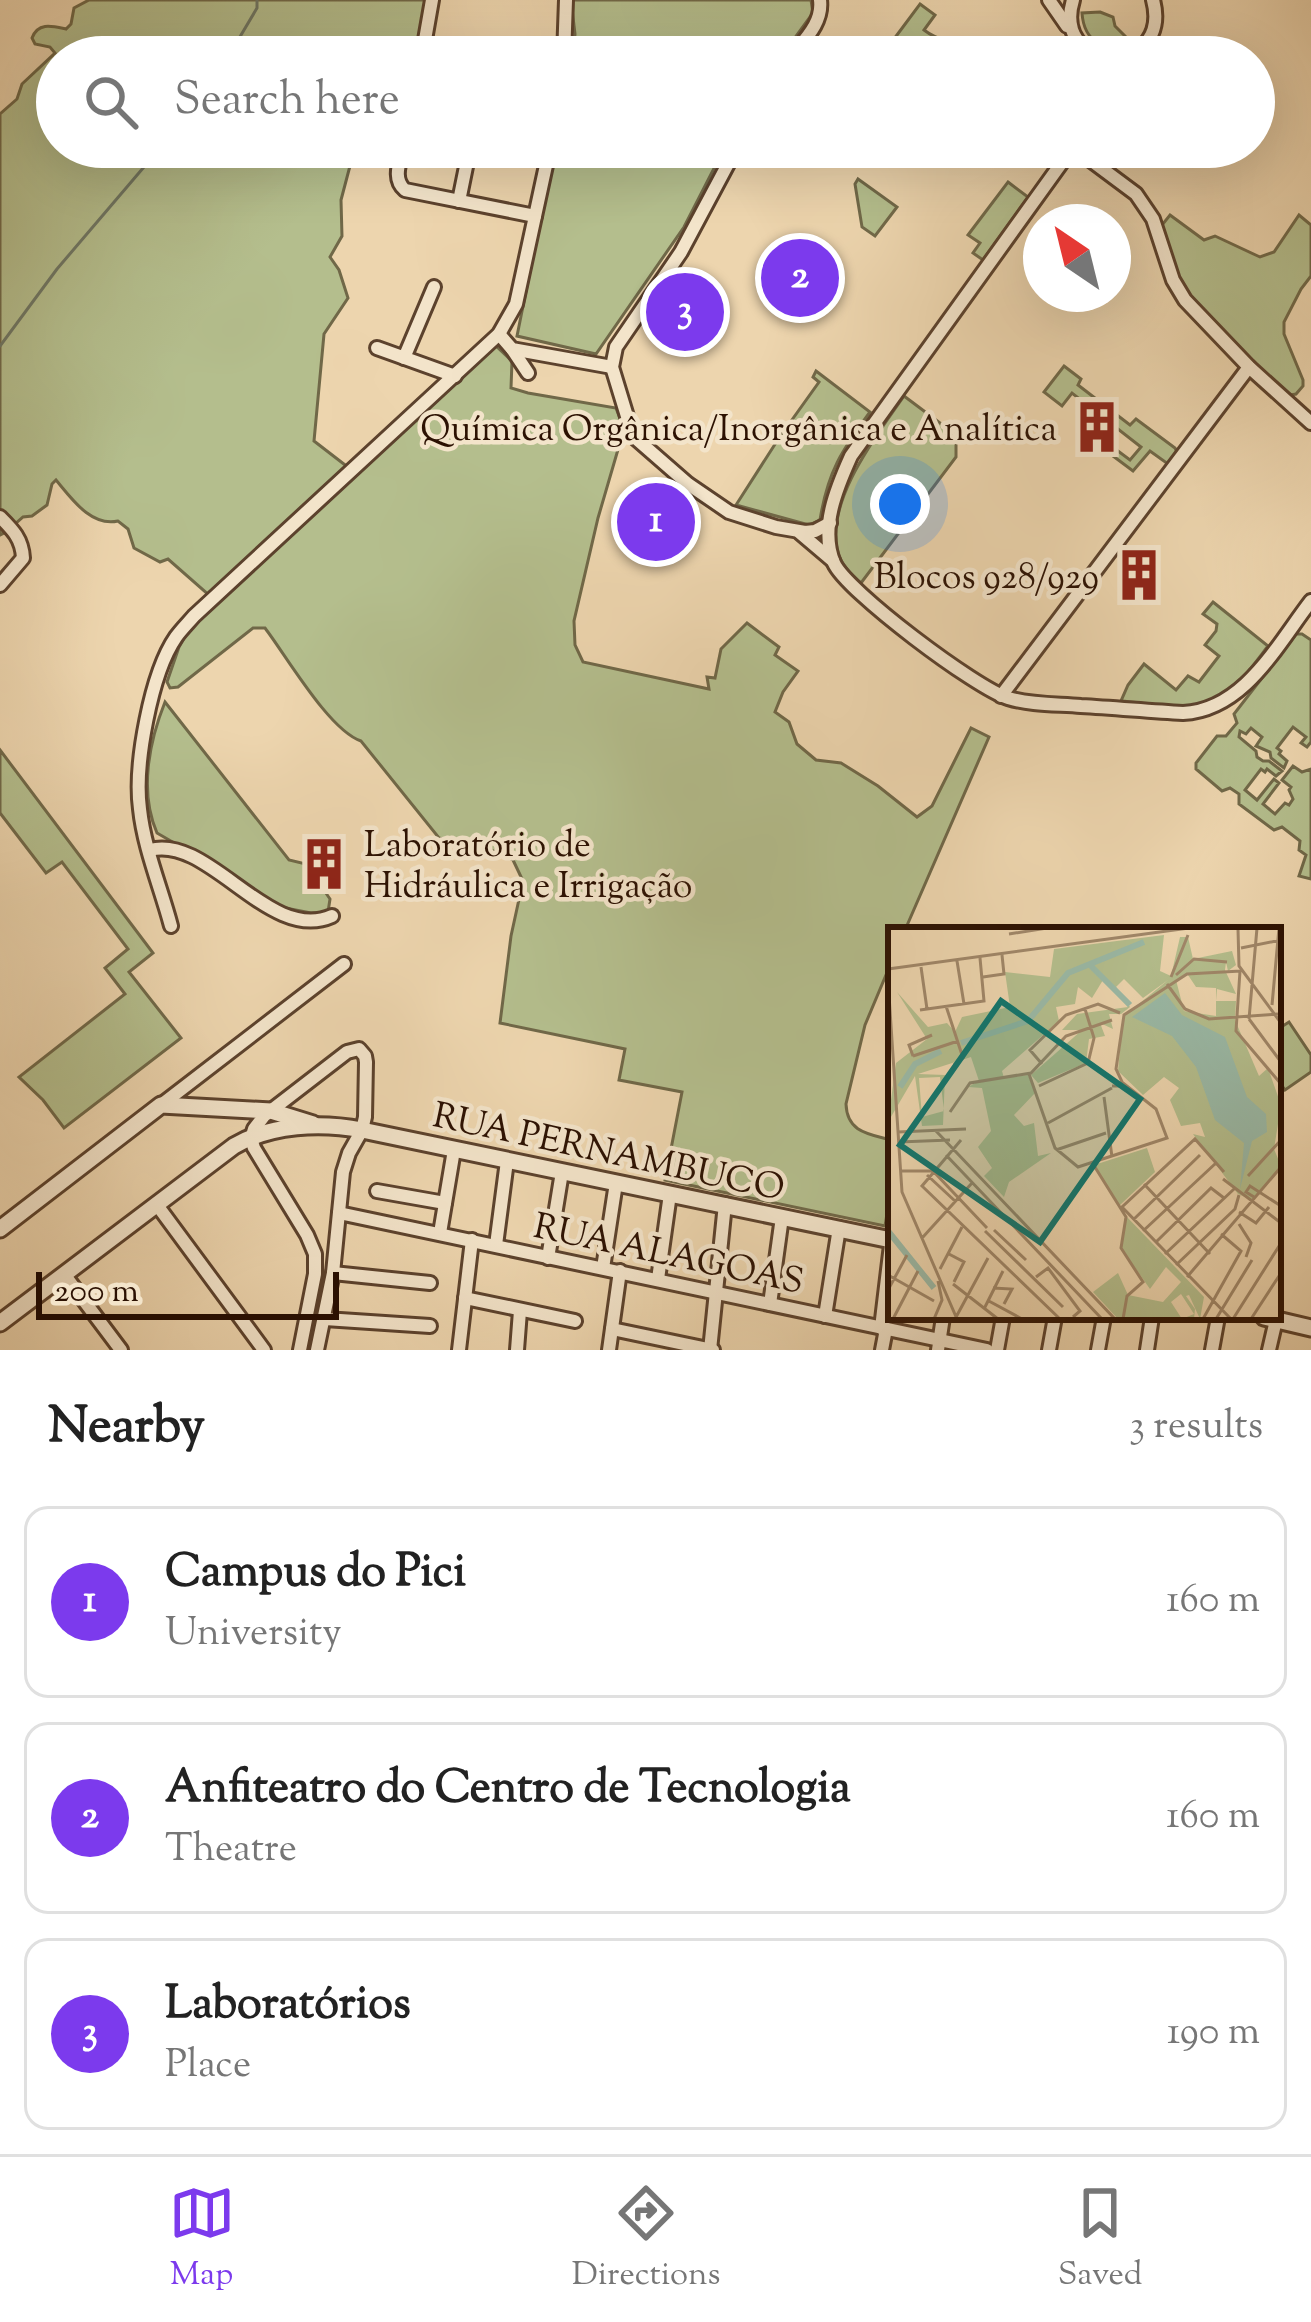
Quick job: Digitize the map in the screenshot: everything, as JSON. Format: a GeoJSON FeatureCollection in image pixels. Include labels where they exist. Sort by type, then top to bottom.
{"type":"FeatureCollection","features":[{"type":"Feature","properties":{"kind":"street"},"geometry":{"type":"LineString","coordinates":[[426,36],[432,0]]}},
{"type":"Feature","properties":{"kind":"street"},"geometry":{"type":"LineString","coordinates":[[565,36],[566,0]]}},
{"type":"Feature","properties":{"kind":"street"},"geometry":{"type":"LineString","coordinates":[[806,36],[819,19],[820,0]]}},
{"type":"Feature","properties":{"kind":"street"},"geometry":{"type":"LineString","coordinates":[[1049,0],[1073,36]]}},
{"type":"Feature","properties":{"kind":"street"},"geometry":{"type":"LineString","coordinates":[[1073,0],[1069,21],[1075,36]]}},
{"type":"Feature","properties":{"kind":"street"},"geometry":{"type":"LineString","coordinates":[[1152,36],[1157,20],[1154,0]]}},
{"type":"Feature","properties":{"kind":"street"},"geometry":{"type":"LineString","coordinates":[[400,168],[398,182],[405,190],[535,217]]}},
{"type":"Feature","properties":{"kind":"street"},"geometry":{"type":"LineString","coordinates":[[459,201],[466,168]]}},
{"type":"Feature","properties":{"kind":"street"},"geometry":{"type":"LineString","coordinates":[[171,926],[140,808],[139,769],[159,677],[176,638],[210,601],[500,334],[516,304],[546,168]]}},
{"type":"Feature","properties":{"kind":"street"},"geometry":{"type":"LineString","coordinates":[[726,168],[681,252],[616,347],[611,367],[633,436],[641,446],[729,512],[794,530],[833,561]]}},
{"type":"Feature","properties":{"kind":"street"},"geometry":{"type":"LineString","coordinates":[[1058,168],[851,456],[838,485],[830,523],[829,542],[839,572],[865,599],[970,679],[1001,696],[1036,703],[1183,713],[1202,712],[1241,691],[1311,601]]}},
{"type":"Feature","properties":{"kind":"street"},"geometry":{"type":"LineString","coordinates":[[1101,168],[1136,194],[1153,219],[1173,280],[1185,300],[1249,368],[1311,423]]}},
{"type":"Feature","properties":{"kind":"street"},"geometry":{"type":"LineString","coordinates":[[404,358],[434,286]]}},
{"type":"Feature","properties":{"kind":"street"},"geometry":{"type":"LineString","coordinates":[[500,334],[528,373]]}},
{"type":"Feature","properties":{"kind":"street"},"geometry":{"type":"LineString","coordinates":[[376,348],[455,376]]}},
{"type":"Feature","properties":{"kind":"street"},"geometry":{"type":"LineString","coordinates":[[512,349],[611,367]]}},
{"type":"Feature","properties":{"kind":"street"},"geometry":{"type":"LineString","coordinates":[[1001,696],[1249,368]]}},
{"type":"Feature","properties":{"kind":"street"},"geometry":{"type":"LineString","coordinates":[[0,518],[17,535],[23,551],[20,564],[0,585]]}},
{"type":"Feature","properties":{"kind":"street"},"geometry":{"type":"LineString","coordinates":[[794,530],[815,531],[830,523]]}},
{"type":"Feature","properties":{"kind":"street"},"geometry":{"type":"LineString","coordinates":[[1297,620],[1311,631]]}},
{"type":"Feature","properties":{"kind":"street"},"geometry":{"type":"LineString","coordinates":[[150,850],[174,848],[293,917],[317,921],[332,916]]}},
{"type":"Feature","properties":{"kind":"street"},"geometry":{"type":"LineString","coordinates":[[0,1229],[344,964]]}},
{"type":"Feature","properties":{"kind":"street"},"geometry":{"type":"LineString","coordinates":[[300,1350],[315,1254],[251,1139],[258,1121],[347,1052],[359,1049],[366,1062],[362,1130],[346,1163],[333,1273],[317,1350]]}},
{"type":"Feature","properties":{"kind":"street","name":"RUA PERNAMBUCO"},"geometry":{"type":"LineString","coordinates":[[161,1105],[272,1111],[314,1124],[725,1204],[888,1242]]}},
{"type":"Feature","properties":{"kind":"street","name":"RUA PERNAMBUCO"},"geometry":{"type":"LineString","coordinates":[[0,1323],[234,1146],[314,1124]]}},
{"type":"Feature","properties":{"kind":"street"},"geometry":{"type":"LineString","coordinates":[[440,1233],[454,1150]]}},
{"type":"Feature","properties":{"kind":"street"},"geometry":{"type":"LineString","coordinates":[[496,1245],[507,1162]]}},
{"type":"Feature","properties":{"kind":"street"},"geometry":{"type":"LineString","coordinates":[[548,1258],[562,1172]]}},
{"type":"Feature","properties":{"kind":"street"},"geometry":{"type":"LineString","coordinates":[[603,1268],[616,1183]]}},
{"type":"Feature","properties":{"kind":"street"},"geometry":{"type":"LineString","coordinates":[[376,1191],[445,1204]]}},
{"type":"Feature","properties":{"kind":"street"},"geometry":{"type":"LineString","coordinates":[[658,1279],[670,1194]]}},
{"type":"Feature","properties":{"kind":"street"},"geometry":{"type":"LineString","coordinates":[[612,1329],[711,1350],[725,1204]]}},
{"type":"Feature","properties":{"kind":"street"},"geometry":{"type":"LineString","coordinates":[[157,1205],[264,1350]]}},
{"type":"Feature","properties":{"kind":"street","name":"RUA ALAGOAS"},"geometry":{"type":"LineString","coordinates":[[339,1213],[658,1279],[939,1345],[987,1350]]}},
{"type":"Feature","properties":{"kind":"street"},"geometry":{"type":"LineString","coordinates":[[770,1304],[782,1216]]}},
{"type":"Feature","properties":{"kind":"street"},"geometry":{"type":"LineString","coordinates":[[825,1316],[839,1228]]}},
{"type":"Feature","properties":{"kind":"street"},"geometry":{"type":"LineString","coordinates":[[459,1350],[472,1240]]}},
{"type":"Feature","properties":{"kind":"street"},"geometry":{"type":"LineString","coordinates":[[609,1350],[620,1271]]}},
{"type":"Feature","properties":{"kind":"street"},"geometry":{"type":"LineString","coordinates":[[333,1273],[430,1282]]}},
{"type":"Feature","properties":{"kind":"street"},"geometry":{"type":"LineString","coordinates":[[64,1274],[121,1350]]}},
{"type":"Feature","properties":{"kind":"street"},"geometry":{"type":"LineString","coordinates":[[882,1350],[888,1275]]}},
{"type":"Feature","properties":{"kind":"street"},"geometry":{"type":"LineString","coordinates":[[465,1298],[575,1321]]}},
{"type":"Feature","properties":{"kind":"street"},"geometry":{"type":"LineString","coordinates":[[517,1350],[520,1311]]}},
{"type":"Feature","properties":{"kind":"street"},"geometry":{"type":"LineString","coordinates":[[325,1319],[430,1326]]}},
{"type":"Feature","properties":{"kind":"street"},"geometry":{"type":"LineString","coordinates":[[997,1350],[1002,1320]]}},
{"type":"Feature","properties":{"kind":"street"},"geometry":{"type":"LineString","coordinates":[[1049,1350],[1054,1320]]}},
{"type":"Feature","properties":{"kind":"street"},"geometry":{"type":"LineString","coordinates":[[1098,1350],[1103,1320]]}},
{"type":"Feature","properties":{"kind":"street"},"geometry":{"type":"LineString","coordinates":[[1147,1350],[1152,1320]]}},
{"type":"Feature","properties":{"kind":"street"},"geometry":{"type":"LineString","coordinates":[[1212,1350],[1217,1320]]}},
{"type":"Feature","properties":{"kind":"street"},"geometry":{"type":"LineString","coordinates":[[1269,1350],[1270,1320]]}},
{"type":"Feature","properties":{"kind":"street"},"geometry":{"type":"LineString","coordinates":[[1278,1320],[1311,1328]]}},
{"type":"Feature","properties":{"kind":"green space"},"geometry":{"type":"Polygon","coordinates":[[[89,0],[428,0],[421,36],[36,36],[35,44],[32,38],[38,29],[66,29],[74,8],[89,0]]]}},
{"type":"Feature","properties":{"kind":"green space"},"geometry":{"type":"Polygon","coordinates":[[[571,0],[811,0],[813,13],[796,36],[575,34],[571,0]]]}},
{"type":"Feature","properties":{"kind":"green space"},"geometry":{"type":"Polygon","coordinates":[[[920,4],[935,15],[924,30],[933,36],[896,36],[920,4]]]}},
{"type":"Feature","properties":{"kind":"green space"},"geometry":{"type":"Polygon","coordinates":[[[1082,13],[1113,17],[1125,36],[1091,36],[1082,13]]]}},
{"type":"Feature","properties":{"kind":"green space"},"geometry":{"type":"Polygon","coordinates":[[[36,71],[36,168],[349,168],[341,200],[342,236],[330,257],[348,298],[324,334],[314,441],[349,468],[274,548],[496,346],[512,361],[511,388],[616,408],[624,429],[574,621],[575,645],[583,662],[709,689],[707,677],[715,678],[721,649],[747,623],[779,647],[775,655],[798,671],[775,712],[789,722],[797,744],[816,760],[841,763],[917,817],[932,806],[971,728],[989,737],[906,927],[888,927],[888,970],[865,1025],[846,1104],[855,1126],[888,1139],[885,1226],[665,1180],[682,1092],[619,1080],[625,1049],[500,1023],[523,881],[513,860],[439,838],[361,741],[322,708],[265,628],[253,628],[178,687],[170,688],[167,682],[179,647],[209,595],[168,559],[160,562],[134,548],[128,529],[118,521],[99,520],[83,510],[56,480],[47,505],[0,535],[0,114],[17,99],[22,84],[36,71]]]}},
{"type":"Feature","properties":{"kind":"green space"},"geometry":{"type":"Polygon","coordinates":[[[551,168],[714,168],[684,227],[596,354],[517,336],[551,168]]]}},
{"type":"Feature","properties":{"kind":"green space"},"geometry":{"type":"Polygon","coordinates":[[[858,179],[897,207],[875,236],[862,227],[858,179]]]}},
{"type":"Feature","properties":{"kind":"green space"},"geometry":{"type":"Polygon","coordinates":[[[1008,182],[1028,197],[983,260],[973,253],[980,243],[968,235],[1008,182]]]}},
{"type":"Feature","properties":{"kind":"green space"},"geometry":{"type":"Polygon","coordinates":[[[1170,215],[1204,240],[1215,236],[1260,257],[1274,252],[1299,215],[1311,225],[1311,276],[1284,322],[1284,334],[1303,380],[1296,394],[1285,396],[1189,296],[1174,267],[1162,225],[1170,215]]]}},
{"type":"Feature","properties":{"kind":"green space"},"geometry":{"type":"Polygon","coordinates":[[[1064,366],[1081,379],[1078,385],[1130,425],[1136,419],[1175,448],[1168,464],[1150,451],[1133,471],[1105,450],[1110,445],[1130,460],[1141,447],[1072,393],[1062,406],[1044,392],[1064,366]]]}},
{"type":"Feature","properties":{"kind":"green space"},"geometry":{"type":"Polygon","coordinates":[[[816,371],[870,412],[837,463],[820,520],[809,525],[736,505],[819,382],[813,377],[816,371]]]}},
{"type":"Feature","properties":{"kind":"green space"},"geometry":{"type":"Polygon","coordinates":[[[904,396],[956,435],[956,457],[861,583],[838,553],[839,512],[856,470],[904,396]]]}},
{"type":"Feature","properties":{"kind":"green space"},"geometry":{"type":"Polygon","coordinates":[[[1213,602],[1268,646],[1238,683],[1219,698],[1197,706],[1121,701],[1144,664],[1176,690],[1188,676],[1199,682],[1219,656],[1205,645],[1216,631],[1217,624],[1203,614],[1213,602]]]}},
{"type":"Feature","properties":{"kind":"green space"},"geometry":{"type":"Polygon","coordinates":[[[1296,634],[1311,640],[1311,742],[1307,747],[1301,743],[1306,737],[1293,727],[1277,748],[1287,761],[1284,768],[1270,752],[1256,746],[1262,737],[1251,728],[1246,734],[1240,731],[1239,737],[1257,757],[1282,771],[1276,776],[1261,769],[1245,790],[1257,800],[1274,779],[1279,783],[1263,804],[1275,814],[1293,799],[1291,787],[1282,780],[1293,766],[1302,772],[1311,769],[1311,879],[1299,876],[1306,855],[1299,850],[1300,841],[1282,827],[1274,830],[1239,804],[1239,794],[1230,788],[1222,791],[1196,769],[1217,736],[1226,736],[1237,723],[1234,714],[1296,634]]]}},
{"type":"Feature","properties":{"kind":"green space"},"geometry":{"type":"Polygon","coordinates":[[[165,702],[289,860],[306,864],[330,899],[328,912],[275,906],[157,833],[148,801],[148,767],[165,702]]]}},
{"type":"Feature","properties":{"kind":"green space"},"geometry":{"type":"Polygon","coordinates":[[[0,750],[153,953],[129,972],[181,1038],[64,1128],[19,1077],[125,994],[105,968],[128,949],[62,862],[46,873],[0,813],[0,750]]]}},
{"type":"Feature","properties":{"kind":"green space"},"geometry":{"type":"Polygon","coordinates":[[[1289,1022],[1311,1055],[1311,1072],[1285,1090],[1281,1084],[1281,1027],[1289,1022]]]}},
{"type":"Feature","properties":{"kind":"waterway"},"geometry":{"type":"LineString","coordinates":[[240,36],[257,0]]}},
{"type":"Feature","properties":{"kind":"waterway"},"geometry":{"type":"LineString","coordinates":[[0,346],[57,269],[143,168]]}},
{"type":"Feature","properties":{"kind":"place","name":"Anfiteatro do Centro de Tecnologia"},"geometry":{"type":"Point","coordinates":[800,278]}},
{"type":"Feature","properties":{"kind":"place","name":"Laboratórios"},"geometry":{"type":"Point","coordinates":[685,312]}},
{"type":"Feature","properties":{"kind":"place","name":"Química Orgânica/Inorgânica e Analítica"},"geometry":{"type":"Point","coordinates":[1097,427]}},
{"type":"Feature","properties":{"kind":"place","name":"Campus do Pici"},"geometry":{"type":"Point","coordinates":[656,522]}},
{"type":"Feature","properties":{"kind":"place","name":"Blocos 928/929"},"geometry":{"type":"Point","coordinates":[1139,575]}},
{"type":"Feature","properties":{"kind":"place","name":"Laboratório de Hidráulica e Irrigação"},"geometry":{"type":"Point","coordinates":[324,864]}}]}
